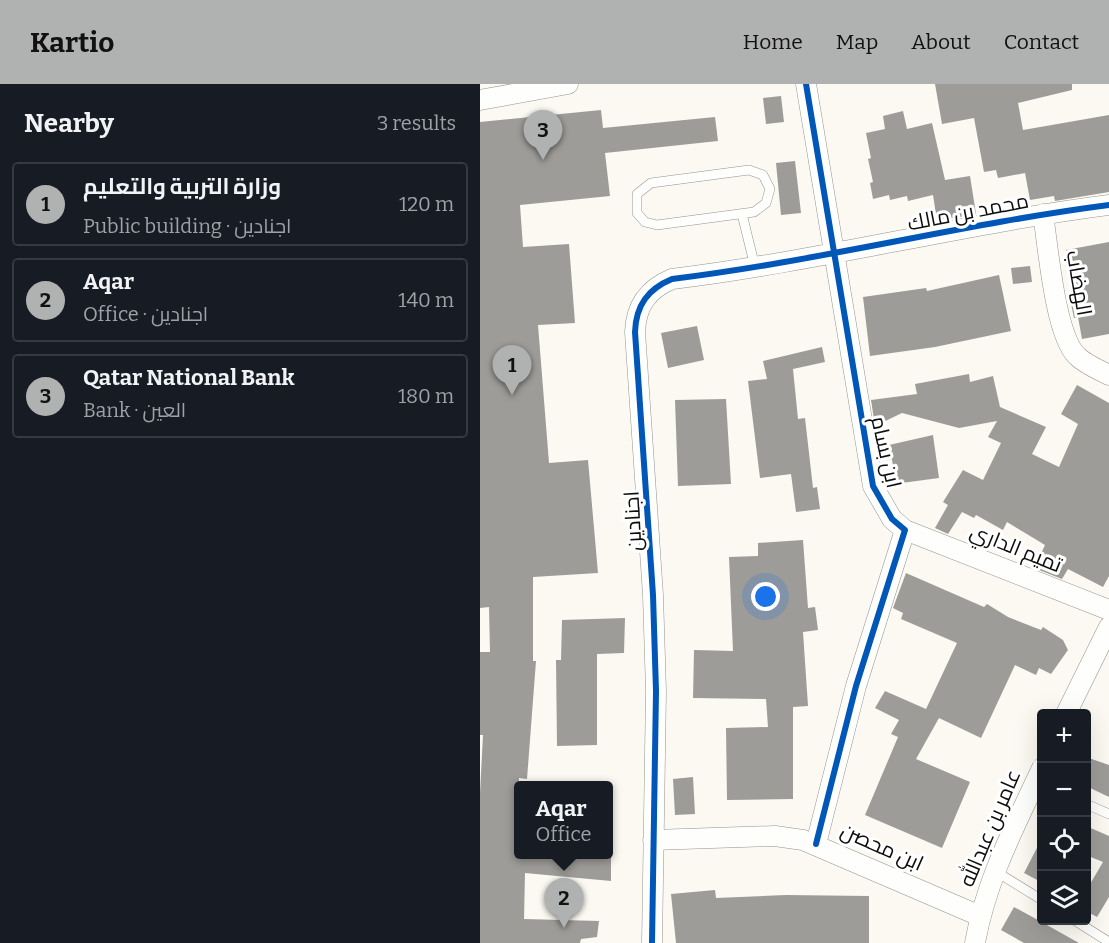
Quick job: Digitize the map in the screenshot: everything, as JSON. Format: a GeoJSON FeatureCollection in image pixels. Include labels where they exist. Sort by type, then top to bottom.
{"type":"FeatureCollection","features":[{"type":"Feature","properties":{"kind":"street"},"geometry":{"type":"LineString","coordinates":[[480,100],[514,89],[568,84]]}},
{"type":"Feature","properties":{"kind":"street","name":"ابن بسام"},"geometry":{"type":"LineString","coordinates":[[806,84],[873,486],[892,519],[905,530]]}},
{"type":"Feature","properties":{"kind":"street","name":"محمد بن مالك"},"geometry":{"type":"LineString","coordinates":[[834,255],[1043,214],[1109,205]]}},
{"type":"Feature","properties":{"kind":"street","name":"الهضاب"},"geometry":{"type":"LineString","coordinates":[[1043,214],[1061,325],[1068,343],[1077,356],[1109,375]]}},
{"type":"Feature","properties":{"kind":"street","name":"اجنادين"},"geometry":{"type":"LineString","coordinates":[[652,943],[656,691],[653,595],[636,320],[644,299],[661,284],[672,279],[834,255]]}},
{"type":"Feature","properties":{"kind":"street"},"geometry":{"type":"LineString","coordinates":[[816,844],[856,686],[905,530]]}},
{"type":"Feature","properties":{"kind":"street","name":"تميم الداري"},"geometry":{"type":"LineString","coordinates":[[905,530],[1109,610]]}},
{"type":"Feature","properties":{"kind":"street"},"geometry":{"type":"LineString","coordinates":[[1068,709],[1109,627]]}},
{"type":"Feature","properties":{"kind":"street","name":"عامر بن عبدالله"},"geometry":{"type":"LineString","coordinates":[[975,943],[980,916],[994,871],[1037,782]]}},
{"type":"Feature","properties":{"kind":"street","name":"ابن محصن"},"geometry":{"type":"LineString","coordinates":[[654,840],[775,836],[816,844],[980,916]]}},
{"type":"Feature","properties":{"kind":"lane"},"geometry":{"type":"LineString","coordinates":[[756,171],[768,181],[769,196],[760,209],[742,214],[651,224],[640,218],[635,200],[640,189],[651,183],[756,171]]}},
{"type":"Feature","properties":{"kind":"lane"},"geometry":{"type":"LineString","coordinates":[[742,214],[755,267]]}},
{"type":"Feature","properties":{"kind":"lane"},"geometry":{"type":"LineString","coordinates":[[1091,806],[1109,814]]}},
{"type":"Feature","properties":{"kind":"lane"},"geometry":{"type":"LineString","coordinates":[[994,871],[1037,898]]}},
{"type":"Feature","properties":{"kind":"lane"},"geometry":{"type":"LineString","coordinates":[[1081,925],[1109,942]]}},
{"type":"Feature","properties":{"kind":"building"},"geometry":{"type":"Polygon","coordinates":[[[935,84],[1072,84],[1072,90],[1018,103],[1023,130],[1109,115],[1109,192],[1055,201],[1054,196],[1030,200],[1025,173],[998,178],[996,170],[984,172],[974,118],[942,124],[935,84]]]}},
{"type":"Feature","properties":{"kind":"building"},"geometry":{"type":"Polygon","coordinates":[[[781,96],[784,122],[766,124],[763,98],[781,96]]]}},
{"type":"Feature","properties":{"kind":"building"},"geometry":{"type":"Polygon","coordinates":[[[601,110],[603,128],[715,117],[718,141],[605,153],[610,196],[520,205],[523,247],[569,244],[575,323],[538,325],[549,463],[588,460],[598,573],[533,577],[533,661],[536,661],[527,779],[519,778],[519,781],[514,781],[514,859],[611,859],[611,881],[525,873],[524,919],[599,921],[597,937],[581,939],[580,943],[480,943],[480,793],[483,735],[480,735],[480,652],[490,652],[489,607],[480,608],[480,122],[601,110]]]}},
{"type":"Feature","properties":{"kind":"building"},"geometry":{"type":"Polygon","coordinates":[[[903,111],[907,129],[932,123],[945,180],[970,176],[976,214],[937,221],[933,195],[908,201],[907,196],[890,200],[889,195],[873,199],[870,183],[873,182],[868,159],[871,158],[866,133],[885,129],[883,116],[903,111]]]}},
{"type":"Feature","properties":{"kind":"building"},"geometry":{"type":"Polygon","coordinates":[[[795,161],[801,213],[781,215],[776,163],[795,161]]]}},
{"type":"Feature","properties":{"kind":"building"},"geometry":{"type":"Polygon","coordinates":[[[1109,242],[1109,334],[1082,339],[1078,317],[1074,318],[1071,304],[1078,303],[1066,250],[1109,242]]]}},
{"type":"Feature","properties":{"kind":"building"},"geometry":{"type":"Polygon","coordinates":[[[1030,266],[1032,282],[1013,284],[1011,268],[1030,266]]]}},
{"type":"Feature","properties":{"kind":"building"},"geometry":{"type":"Polygon","coordinates":[[[999,275],[1011,331],[935,347],[870,356],[863,297],[926,288],[927,291],[999,275]]]}},
{"type":"Feature","properties":{"kind":"building"},"geometry":{"type":"Polygon","coordinates":[[[697,326],[704,360],[668,368],[661,333],[697,326]]]}},
{"type":"Feature","properties":{"kind":"building"},"geometry":{"type":"Polygon","coordinates":[[[822,347],[825,362],[793,369],[798,419],[805,418],[813,488],[817,487],[820,509],[796,512],[791,474],[760,478],[748,381],[767,379],[763,361],[822,347]]]}},
{"type":"Feature","properties":{"kind":"building"},"geometry":{"type":"Polygon","coordinates":[[[969,374],[970,382],[993,376],[1000,407],[1046,427],[1032,454],[1059,467],[1078,424],[1061,414],[1077,385],[1109,403],[1109,576],[1103,587],[1068,569],[1062,579],[1034,568],[1045,545],[1007,522],[1003,530],[976,515],[974,518],[962,512],[948,534],[935,528],[948,505],[943,502],[963,470],[983,480],[1001,443],[988,437],[997,421],[959,428],[902,413],[875,426],[871,400],[917,394],[915,384],[969,374]]]}},
{"type":"Feature","properties":{"kind":"building"},"geometry":{"type":"Polygon","coordinates":[[[726,399],[731,484],[678,486],[675,400],[726,399]]]}},
{"type":"Feature","properties":{"kind":"building"},"geometry":{"type":"Polygon","coordinates":[[[933,435],[939,478],[894,484],[889,445],[933,435]]]}},
{"type":"Feature","properties":{"kind":"building"},"geometry":{"type":"Polygon","coordinates":[[[803,540],[808,608],[815,607],[818,630],[803,632],[808,706],[793,707],[793,799],[727,800],[726,728],[768,727],[766,699],[693,698],[694,650],[733,651],[729,557],[758,556],[758,543],[803,540]]]}},
{"type":"Feature","properties":{"kind":"building"},"geometry":{"type":"Polygon","coordinates":[[[906,573],[984,607],[987,604],[1008,617],[1041,630],[1043,627],[1063,640],[1068,650],[1051,674],[1039,668],[1036,675],[1015,665],[981,738],[939,718],[916,759],[970,782],[942,848],[865,815],[898,737],[891,734],[899,720],[875,708],[885,691],[926,709],[957,643],[901,619],[903,613],[893,608],[906,573]]]}},
{"type":"Feature","properties":{"kind":"building"},"geometry":{"type":"Polygon","coordinates":[[[625,618],[624,653],[597,654],[597,745],[557,746],[556,660],[561,660],[562,620],[625,618]]]}},
{"type":"Feature","properties":{"kind":"building"},"geometry":{"type":"Polygon","coordinates":[[[1091,759],[1109,765],[1109,797],[1091,788],[1091,759]]]}},
{"type":"Feature","properties":{"kind":"building"},"geometry":{"type":"Polygon","coordinates":[[[693,777],[695,814],[675,815],[673,779],[693,777]]]}},
{"type":"Feature","properties":{"kind":"building"},"geometry":{"type":"Polygon","coordinates":[[[1091,828],[1109,836],[1109,897],[1097,917],[1091,914],[1091,882],[1103,862],[1091,857],[1091,828]]]}},
{"type":"Feature","properties":{"kind":"building"},"geometry":{"type":"Polygon","coordinates":[[[1037,848],[1037,880],[1024,873],[1037,848]]]}},
{"type":"Feature","properties":{"kind":"building"},"geometry":{"type":"Polygon","coordinates":[[[715,890],[716,898],[786,895],[869,896],[869,943],[676,943],[671,894],[715,890]]]}},
{"type":"Feature","properties":{"kind":"building"},"geometry":{"type":"Polygon","coordinates":[[[1014,907],[1037,920],[1037,925],[1046,925],[1079,943],[1024,943],[1001,930],[1014,907]]]}},
{"type":"Feature","properties":{"kind":"cycle path"},"geometry":{"type":"LineString","coordinates":[[806,84],[873,486],[892,519],[905,530],[856,686],[816,844]]}},
{"type":"Feature","properties":{"kind":"cycle path"},"geometry":{"type":"LineString","coordinates":[[652,943],[656,691],[653,595],[635,332],[638,314],[645,299],[656,288],[672,279],[782,263],[999,222],[1109,205]]}},
{"type":"Feature","properties":{"kind":"place","name":"Qatar National Bank"},"geometry":{"type":"Point","coordinates":[543,160]}},
{"type":"Feature","properties":{"kind":"place","name":"وزارة التربية والتعليم"},"geometry":{"type":"Point","coordinates":[512,395]}},
{"type":"Feature","properties":{"kind":"place","name":"Aqar"},"geometry":{"type":"Point","coordinates":[564,928]}}]}
